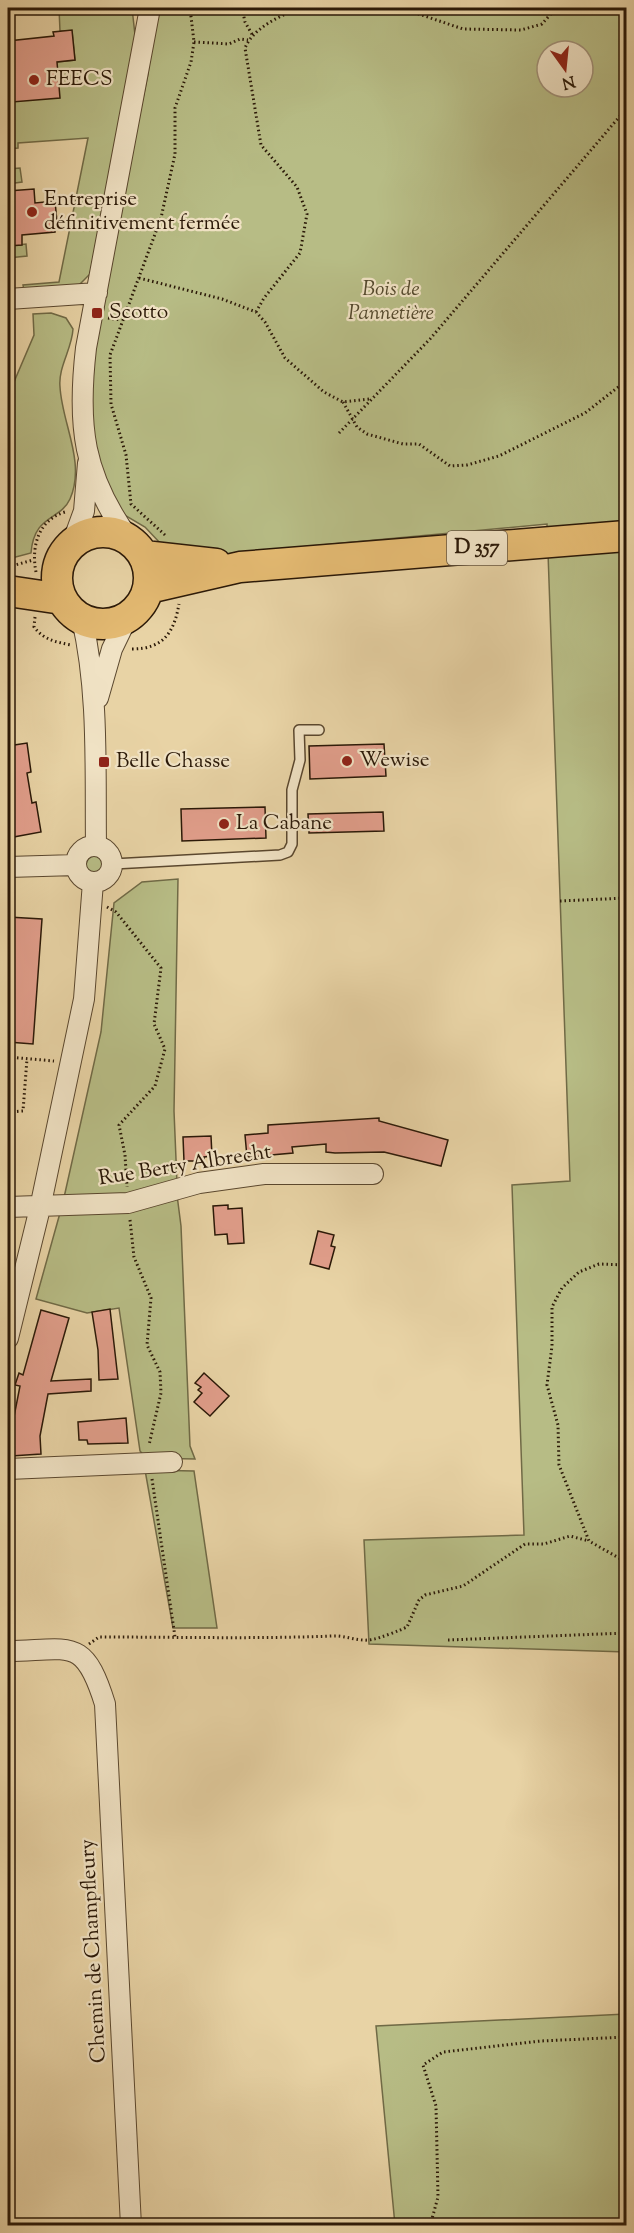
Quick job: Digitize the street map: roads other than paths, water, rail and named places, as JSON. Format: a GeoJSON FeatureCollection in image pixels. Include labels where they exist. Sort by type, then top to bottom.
{"type":"FeatureCollection","features":[{"type":"Feature","properties":{"kind":"main road"},"geometry":{"type":"LineString","coordinates":[[8,581],[55,556],[85,535],[100,532],[115,533],[137,548],[148,567],[167,576],[127,618],[105,624],[72,609],[8,591]]}},
{"type":"Feature","properties":{"kind":"main road","name":"D 357"},"geometry":{"type":"LineString","coordinates":[[167,576],[240,567],[627,536]]}},
{"type":"Feature","properties":{"kind":"main road"},"geometry":{"type":"LineString","coordinates":[[55,556],[57,583],[72,609]]}},
{"type":"Feature","properties":{"kind":"street"},"geometry":{"type":"LineString","coordinates":[[136,8],[144,47]]}},
{"type":"Feature","properties":{"kind":"street"},"geometry":{"type":"LineString","coordinates":[[55,556],[84,511],[88,458],[81,392],[150,8]]}},
{"type":"Feature","properties":{"kind":"street"},"geometry":{"type":"LineString","coordinates":[[8,299],[97,293]]}},
{"type":"Feature","properties":{"kind":"street"},"geometry":{"type":"LineString","coordinates":[[88,458],[106,507],[137,548]]}},
{"type":"Feature","properties":{"kind":"street"},"geometry":{"type":"LineString","coordinates":[[72,609],[89,648],[94,712],[96,846]]}},
{"type":"Feature","properties":{"kind":"street"},"geometry":{"type":"LineString","coordinates":[[94,712],[112,649],[127,618]]}},
{"type":"Feature","properties":{"kind":"street"},"geometry":{"type":"LineString","coordinates":[[8,1338],[40,1208],[84,999],[93,890],[105,878],[113,864],[110,853],[96,846],[82,851],[76,865],[93,890]]}},
{"type":"Feature","properties":{"kind":"street"},"geometry":{"type":"LineString","coordinates":[[8,867],[76,865]]}},
{"type":"Feature","properties":{"kind":"street","name":"Rue Berty Albrecht"},"geometry":{"type":"LineString","coordinates":[[8,1207],[40,1208],[128,1203],[199,1183],[264,1174],[373,1174]]}},
{"type":"Feature","properties":{"kind":"street"},"geometry":{"type":"LineString","coordinates":[[8,1469],[172,1462]]}},
{"type":"Feature","properties":{"kind":"street","name":"Chemin de Champfleury"},"geometry":{"type":"LineString","coordinates":[[8,1651],[75,1652],[96,1675],[105,1704],[131,2226]]}},
{"type":"Feature","properties":{"kind":"lane"},"geometry":{"type":"LineString","coordinates":[[113,864],[280,855],[288,852],[292,844],[292,790],[300,760],[298,730],[320,730]]}},
{"type":"Feature","properties":{"kind":"place","name":"FEECS"},"geometry":{"type":"Point","coordinates":[34,80]}},
{"type":"Feature","properties":{"kind":"place","name":"Entreprise définitivement fermée"},"geometry":{"type":"Point","coordinates":[32,212]}},
{"type":"Feature","properties":{"kind":"place","name":"Scotto"},"geometry":{"type":"Point","coordinates":[97,313]}},
{"type":"Feature","properties":{"kind":"place","name":"Wewise"},"geometry":{"type":"Point","coordinates":[347,761]}},
{"type":"Feature","properties":{"kind":"place","name":"Belle Chasse"},"geometry":{"type":"Point","coordinates":[104,762]}},
{"type":"Feature","properties":{"kind":"place","name":"La Cabane"},"geometry":{"type":"Point","coordinates":[224,824]}},
{"type":"Feature","properties":{"kind":"park label","name":"Bois de Pannetière"},"geometry":{"type":"Point","coordinates":[391,302]}}]}
